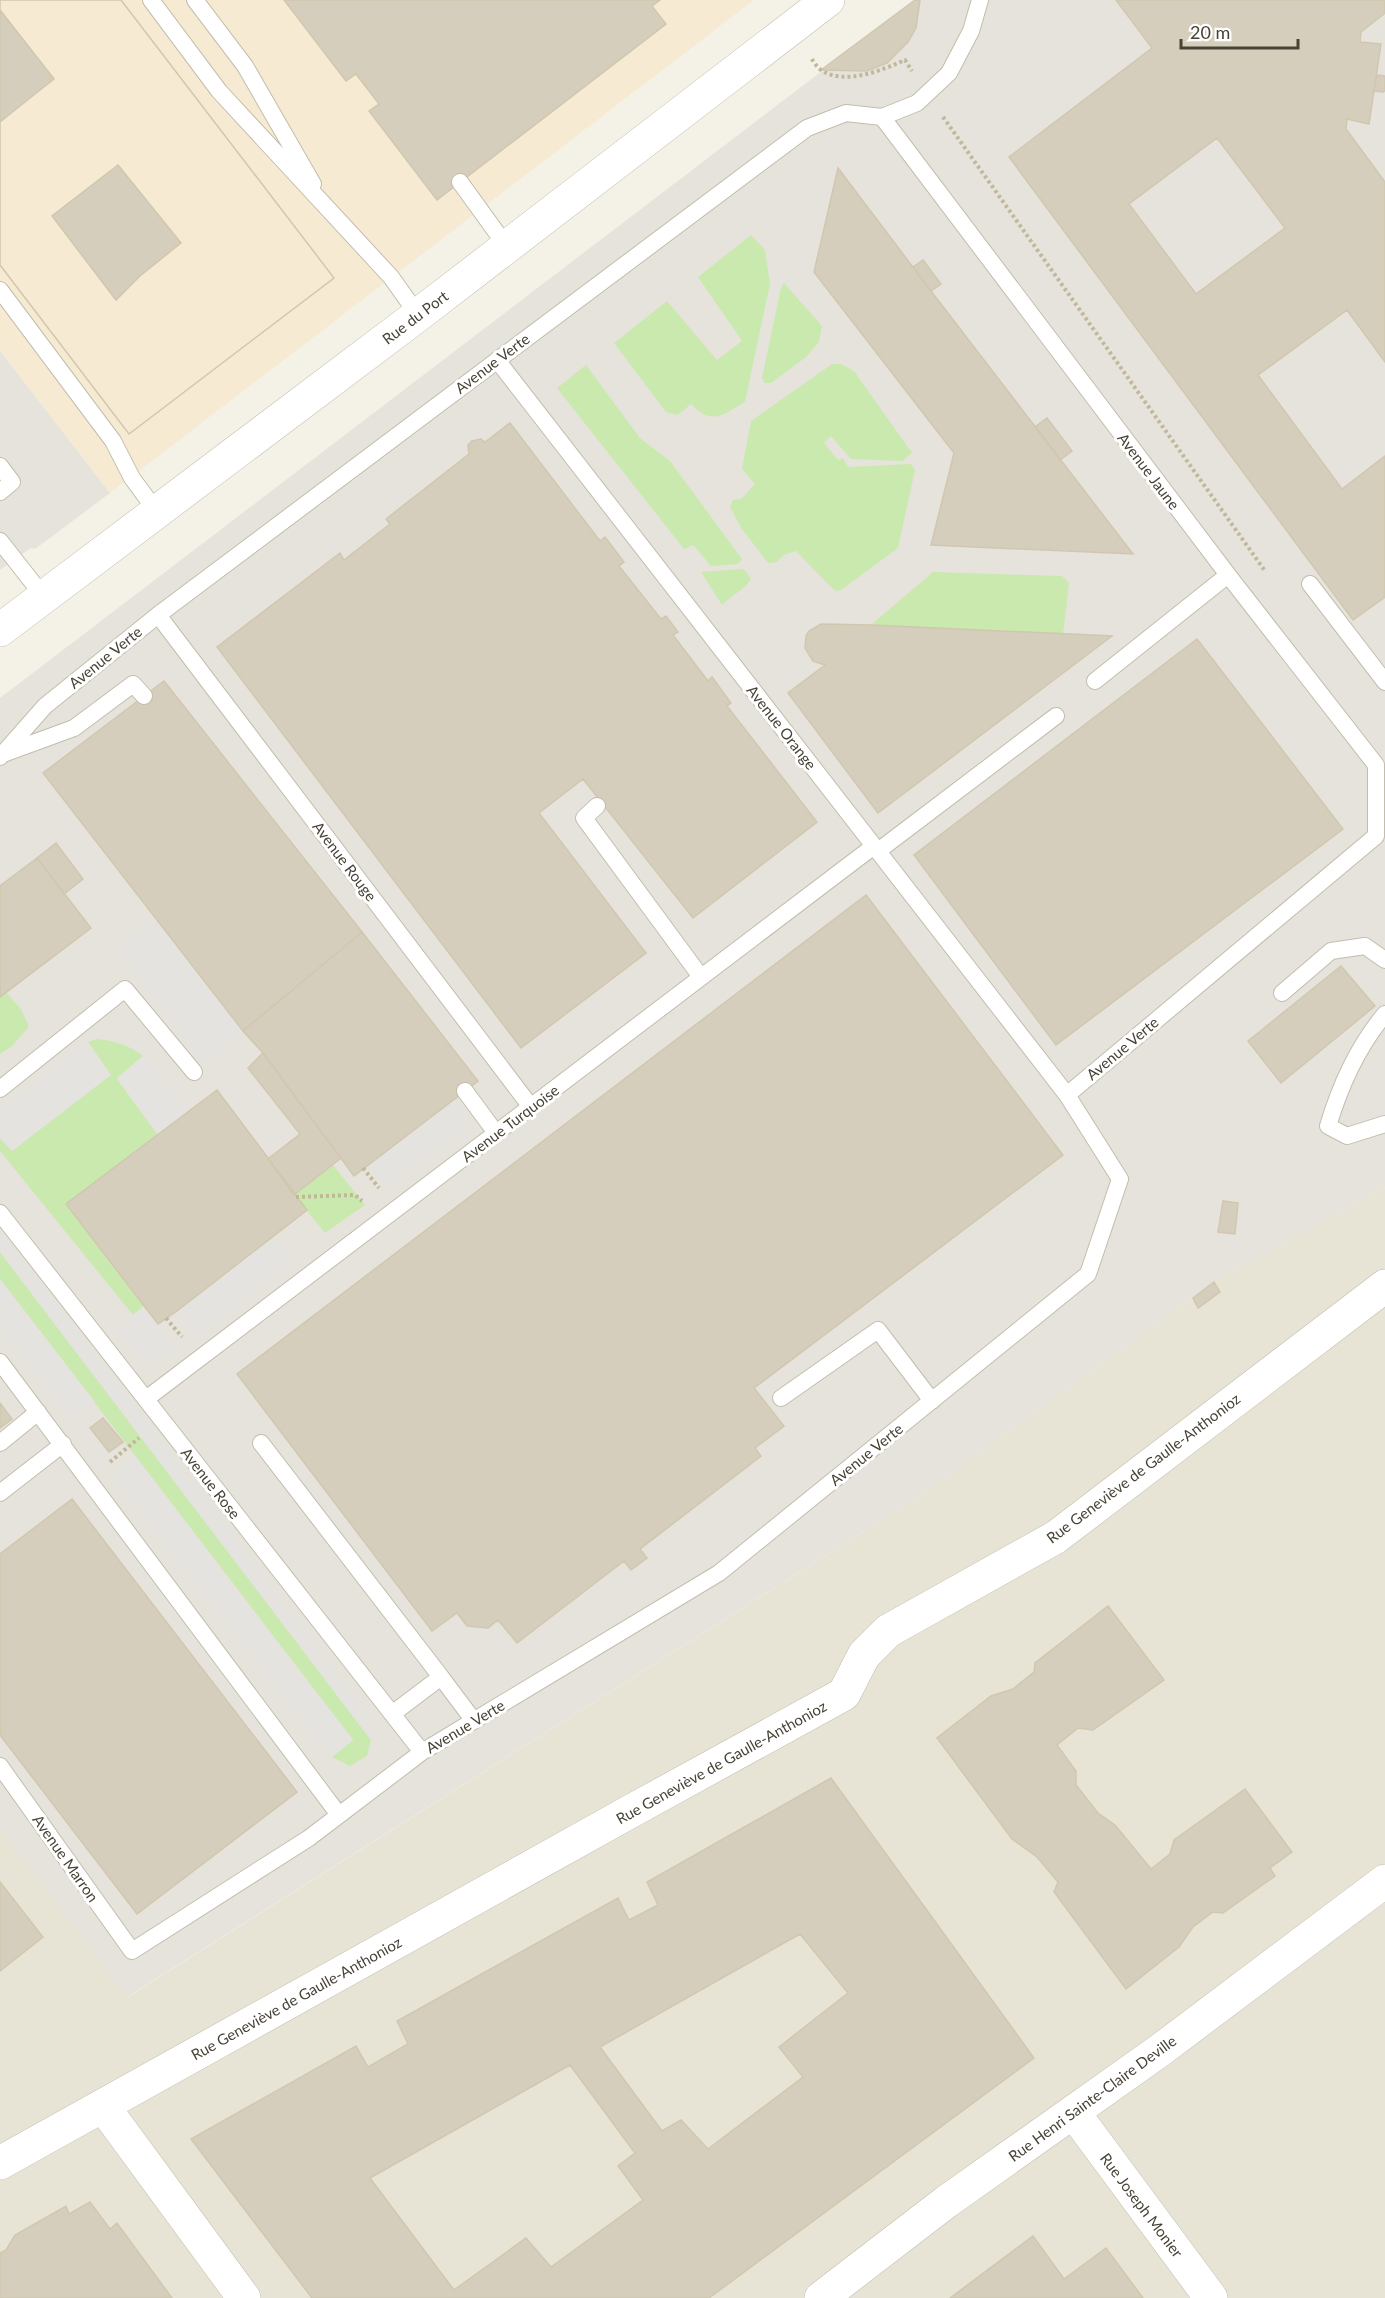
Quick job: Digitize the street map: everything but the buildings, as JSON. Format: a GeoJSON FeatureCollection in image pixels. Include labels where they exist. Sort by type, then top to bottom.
{"type":"FeatureCollection","features":[{"type":"Feature","properties":{"kind":"street","name":"Rue du Port"},"geometry":{"type":"LineString","coordinates":[[0,630],[418,315],[828,0]]}},
{"type":"Feature","properties":{"kind":"street","name":"Rue Geneviève de Gaulle-Anthonioz"},"geometry":{"type":"LineString","coordinates":[[0,2163],[844,1694],[864,1655],[888,1631],[1056,1537],[1385,1286]]}},
{"type":"Feature","properties":{"kind":"street","name":"Rue Henri Sainte-Claire Deville"},"geometry":{"type":"LineString","coordinates":[[821,2298],[946,2202],[1377,1895]]}},
{"type":"Feature","properties":{"kind":"street"},"geometry":{"type":"LineString","coordinates":[[103,2106],[244,2298]]}},
{"type":"Feature","properties":{"kind":"street","name":"Rue Joseph Monier"},"geometry":{"type":"LineString","coordinates":[[1074,2113],[1211,2298]]}},
{"type":"Feature","properties":{"kind":"lane"},"geometry":{"type":"LineString","coordinates":[[151,0],[219,91],[390,277],[418,315]]}},
{"type":"Feature","properties":{"kind":"lane"},"geometry":{"type":"LineString","coordinates":[[195,0],[245,66],[330,213]]}},
{"type":"Feature","properties":{"kind":"lane","name":"Avenue Verte"},"geometry":{"type":"LineString","coordinates":[[1,756],[45,705],[158,615],[807,129],[846,113],[882,117],[917,103],[949,73],[971,31],[980,0]]}},
{"type":"Feature","properties":{"kind":"lane","name":"Avenue Jaune"},"geometry":{"type":"LineString","coordinates":[[882,117],[1228,575],[1376,765],[1376,836]]}},
{"type":"Feature","properties":{"kind":"lane"},"geometry":{"type":"LineString","coordinates":[[460,182],[507,247]]}},
{"type":"Feature","properties":{"kind":"lane"},"geometry":{"type":"LineString","coordinates":[[0,290],[113,441],[132,478],[157,512]]}},
{"type":"Feature","properties":{"kind":"lane","name":"Avenue Orange"},"geometry":{"type":"LineString","coordinates":[[497,360],[1067,1095]]}},
{"type":"Feature","properties":{"kind":"lane"},"geometry":{"type":"LineString","coordinates":[[0,466],[12,482],[0,492]]}},
{"type":"Feature","properties":{"kind":"lane"},"geometry":{"type":"LineString","coordinates":[[0,541],[44,597]]}},
{"type":"Feature","properties":{"kind":"lane"},"geometry":{"type":"LineString","coordinates":[[1095,681],[1228,575]]}},
{"type":"Feature","properties":{"kind":"lane"},"geometry":{"type":"LineString","coordinates":[[1310,584],[1385,682]]}},
{"type":"Feature","properties":{"kind":"lane","name":"Avenue Rouge"},"geometry":{"type":"LineString","coordinates":[[158,615],[531,1107]]}},
{"type":"Feature","properties":{"kind":"lane"},"geometry":{"type":"LineString","coordinates":[[1,756],[74,728],[133,684],[144,696]]}},
{"type":"Feature","properties":{"kind":"lane","name":"Avenue Turquoise"},"geometry":{"type":"LineString","coordinates":[[146,1399],[701,977],[1056,716]]}},
{"type":"Feature","properties":{"kind":"lane"},"geometry":{"type":"LineString","coordinates":[[597,806],[584,818],[701,977]]}},
{"type":"Feature","properties":{"kind":"lane","name":"Avenue Verte"},"geometry":{"type":"LineString","coordinates":[[132,1951],[309,1838],[422,1752],[719,1574],[1088,1274],[1120,1179],[1067,1095],[1376,836]]}},
{"type":"Feature","properties":{"kind":"lane"},"geometry":{"type":"LineString","coordinates":[[1282,993],[1331,951],[1365,946],[1385,960]]}},
{"type":"Feature","properties":{"kind":"lane"},"geometry":{"type":"LineString","coordinates":[[0,1089],[125,989],[194,1072]]}},
{"type":"Feature","properties":{"kind":"lane"},"geometry":{"type":"LineString","coordinates":[[1385,1014],[1368,1035],[1335,1101],[1329,1125],[1347,1136],[1385,1124]]}},
{"type":"Feature","properties":{"kind":"lane"},"geometry":{"type":"LineString","coordinates":[[465,1091],[496,1133]]}},
{"type":"Feature","properties":{"kind":"lane","name":"Avenue Rose"},"geometry":{"type":"LineString","coordinates":[[0,1213],[422,1752]]}},
{"type":"Feature","properties":{"kind":"lane"},"geometry":{"type":"LineString","coordinates":[[781,1398],[878,1330],[932,1401]]}},
{"type":"Feature","properties":{"kind":"lane"},"geometry":{"type":"LineString","coordinates":[[0,1362],[339,1815]]}},
{"type":"Feature","properties":{"kind":"lane"},"geometry":{"type":"LineString","coordinates":[[0,1443],[38,1412]]}},
{"type":"Feature","properties":{"kind":"lane"},"geometry":{"type":"LineString","coordinates":[[261,1443],[474,1721]]}},
{"type":"Feature","properties":{"kind":"lane"},"geometry":{"type":"LineString","coordinates":[[0,1492],[63,1444]]}},
{"type":"Feature","properties":{"kind":"lane"},"geometry":{"type":"LineString","coordinates":[[392,1714],[441,1677]]}},
{"type":"Feature","properties":{"kind":"lane","name":"Avenue Marron"},"geometry":{"type":"LineString","coordinates":[[0,1766],[132,1951]]}},
{"type":"Feature","properties":{"kind":"path"},"geometry":{"type":"LineString","coordinates":[[812,59],[821,70],[842,77],[882,70],[905,60],[1269,577]]}},
{"type":"Feature","properties":{"kind":"path"},"geometry":{"type":"LineString","coordinates":[[363,1168],[383,1193]]}},
{"type":"Feature","properties":{"kind":"path"},"geometry":{"type":"LineString","coordinates":[[296,1197],[355,1195]]}},
{"type":"Feature","properties":{"kind":"path"},"geometry":{"type":"LineString","coordinates":[[128,1448],[140,1437]]}},
{"type":"Feature","properties":{"kind":"shaded area"},"geometry":{"type":"Polygon","coordinates":[[[0,0],[754,0],[110,493],[0,351],[0,0]]]}},
{"type":"Feature","properties":{"kind":"shaded area"},"geometry":{"type":"Polygon","coordinates":[[[915,0],[1385,0],[1385,1187],[1214,1282],[920,1496],[127,1997],[0,1828],[0,698],[915,0]]]}},
{"type":"Feature","properties":{"kind":"shaded area"},"geometry":{"type":"Polygon","coordinates":[[[0,351],[110,493],[35,549],[31,548],[0,570],[0,351]]]}},
{"type":"Feature","properties":{"kind":"shaded area"},"geometry":{"type":"Polygon","coordinates":[[[154,917],[243,1031],[205,1064],[117,947],[154,917]]]}},
{"type":"Feature","properties":{"kind":"shaded area"},"geometry":{"type":"Polygon","coordinates":[[[88,1042],[111,1075],[12,1151],[0,1138],[0,1112],[88,1042]]]}},
{"type":"Feature","properties":{"kind":"shaded area"},"geometry":{"type":"Polygon","coordinates":[[[143,1056],[189,1111],[158,1135],[117,1078],[143,1056]]]}},
{"type":"Feature","properties":{"kind":"shaded area"},"geometry":{"type":"Polygon","coordinates":[[[453,1098],[471,1121],[386,1187],[368,1164],[453,1098]]]}},
{"type":"Feature","properties":{"kind":"shaded area"},"geometry":{"type":"Polygon","coordinates":[[[1385,1187],[1385,2298],[0,2298],[0,1828],[128,1997],[920,1496],[1214,1282],[1385,1187]]]}},
{"type":"Feature","properties":{"kind":"shaded area"},"geometry":{"type":"Polygon","coordinates":[[[0,1230],[152,1428],[378,1733],[371,1740],[0,1252],[0,1230]]]}},
{"type":"Feature","properties":{"kind":"shaded area"},"geometry":{"type":"Polygon","coordinates":[[[272,1235],[292,1260],[197,1337],[177,1311],[272,1235]]]}},
{"type":"Feature","properties":{"kind":"shaded area"},"geometry":{"type":"Polygon","coordinates":[[[0,1279],[95,1402],[72,1419],[0,1326],[0,1279]]]}},
{"type":"Feature","properties":{"kind":"shaded area"},"geometry":{"type":"Polygon","coordinates":[[[144,1306],[178,1352],[161,1358],[141,1358],[116,1329],[144,1306]]]}},
{"type":"Feature","properties":{"kind":"shaded area"},"geometry":{"type":"Polygon","coordinates":[[[135,1458],[353,1740],[332,1757],[112,1474],[135,1458]]]}},
{"type":"Feature","properties":{"kind":"green space"},"geometry":{"type":"Polygon","coordinates":[[[751,235],[765,250],[770,284],[745,402],[717,416],[705,415],[691,404],[678,415],[666,412],[614,343],[667,301],[717,360],[742,341],[698,277],[751,235]]]}},
{"type":"Feature","properties":{"kind":"green space"},"geometry":{"type":"Polygon","coordinates":[[[784,283],[822,326],[819,342],[806,357],[771,383],[765,383],[762,378],[784,283]]]}},
{"type":"Feature","properties":{"kind":"green space"},"geometry":{"type":"Polygon","coordinates":[[[832,364],[841,364],[854,371],[912,453],[902,461],[851,459],[831,436],[824,443],[838,460],[843,458],[848,467],[911,464],[915,470],[898,548],[841,590],[835,591],[796,551],[784,555],[777,562],[768,563],[742,529],[730,507],[733,500],[741,499],[755,484],[742,469],[751,421],[832,364]]]}},
{"type":"Feature","properties":{"kind":"green space"},"geometry":{"type":"Polygon","coordinates":[[[586,365],[640,438],[670,461],[742,559],[738,564],[711,566],[693,545],[684,549],[557,388],[586,365]]]}},
{"type":"Feature","properties":{"kind":"green space"},"geometry":{"type":"Polygon","coordinates":[[[744,569],[751,579],[722,605],[701,572],[744,569]]]}},
{"type":"Feature","properties":{"kind":"green space"},"geometry":{"type":"Polygon","coordinates":[[[933,572],[1062,576],[1069,583],[1063,634],[871,625],[933,572]]]}},
{"type":"Feature","properties":{"kind":"green space"},"geometry":{"type":"Polygon","coordinates":[[[6,992],[21,1009],[29,1027],[12,1046],[0,1054],[0,997],[6,992]]]}},
{"type":"Feature","properties":{"kind":"green space"},"geometry":{"type":"Polygon","coordinates":[[[97,1039],[122,1044],[143,1056],[117,1079],[158,1135],[66,1204],[144,1306],[133,1315],[0,1151],[0,1138],[12,1151],[110,1075],[88,1042],[97,1039]]]}},
{"type":"Feature","properties":{"kind":"green space"},"geometry":{"type":"Polygon","coordinates":[[[333,1165],[365,1205],[325,1233],[294,1195],[333,1165]]]}},
{"type":"Feature","properties":{"kind":"green space"},"geometry":{"type":"Polygon","coordinates":[[[0,1252],[371,1740],[367,1756],[350,1766],[332,1757],[353,1740],[0,1279],[0,1252]]]}}]}
